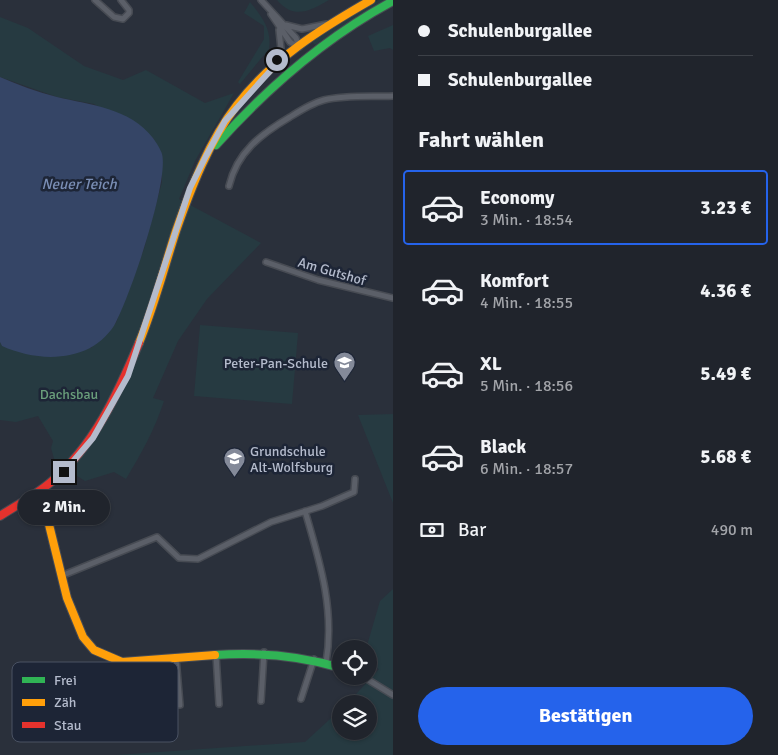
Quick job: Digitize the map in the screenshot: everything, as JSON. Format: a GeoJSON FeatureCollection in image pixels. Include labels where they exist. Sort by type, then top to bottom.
{"type":"FeatureCollection","features":[{"type":"Feature","properties":{"kind":"street"},"geometry":{"type":"LineString","coordinates":[[95,0],[114,17],[123,19],[129,13],[129,10],[121,0]]}},
{"type":"Feature","properties":{"kind":"street"},"geometry":{"type":"LineString","coordinates":[[261,0],[284,23],[296,38],[299,47],[306,56]]}},
{"type":"Feature","properties":{"kind":"street"},"geometry":{"type":"LineString","coordinates":[[0,516],[41,492],[64,472],[93,438],[128,376],[190,188],[225,121],[271,70],[333,23],[371,0]]}},
{"type":"Feature","properties":{"kind":"street"},"geometry":{"type":"LineString","coordinates":[[206,156],[244,113],[306,56],[342,30],[393,1]]}},
{"type":"Feature","properties":{"kind":"street"},"geometry":{"type":"LineString","coordinates":[[268,8],[278,27],[290,42],[299,47]]}},
{"type":"Feature","properties":{"kind":"street"},"geometry":{"type":"LineString","coordinates":[[284,23],[302,29],[333,23]]}},
{"type":"Feature","properties":{"kind":"street"},"geometry":{"type":"LineString","coordinates":[[271,70],[280,49],[278,27]]}},
{"type":"Feature","properties":{"kind":"street"},"geometry":{"type":"LineString","coordinates":[[229,186],[233,170],[245,151],[263,134],[310,105],[339,98],[393,96]]}},
{"type":"Feature","properties":{"kind":"street","name":"Am Gutshof"},"geometry":{"type":"LineString","coordinates":[[266,262],[318,280],[393,298]]}},
{"type":"Feature","properties":{"kind":"street"},"geometry":{"type":"LineString","coordinates":[[61,576],[157,537],[179,558],[198,559],[270,522],[305,512],[354,492],[355,479]]}},
{"type":"Feature","properties":{"kind":"street"},"geometry":{"type":"LineString","coordinates":[[41,492],[49,516],[61,576],[85,640],[95,650],[109,658],[135,662],[264,652],[314,659],[332,665]]}},
{"type":"Feature","properties":{"kind":"street"},"geometry":{"type":"LineString","coordinates":[[305,512],[318,557],[329,610],[330,642],[326,663]]}},
{"type":"Feature","properties":{"kind":"street"},"geometry":{"type":"LineString","coordinates":[[261,701],[264,652]]}},
{"type":"Feature","properties":{"kind":"street"},"geometry":{"type":"LineString","coordinates":[[216,655],[219,704]]}},
{"type":"Feature","properties":{"kind":"street"},"geometry":{"type":"LineString","coordinates":[[176,658],[176,662]]}},
{"type":"Feature","properties":{"kind":"street"},"geometry":{"type":"LineString","coordinates":[[301,699],[314,659]]}},
{"type":"Feature","properties":{"kind":"street"},"geometry":{"type":"LineString","coordinates":[[178,682],[180,705]]}},
{"type":"Feature","properties":{"kind":"street"},"geometry":{"type":"LineString","coordinates":[[377,685],[393,695]]}},
{"type":"Feature","properties":{"kind":"green space"},"geometry":{"type":"Polygon","coordinates":[[[277,0],[329,0],[309,10],[296,12],[283,6],[277,0]]]}},
{"type":"Feature","properties":{"kind":"green space"},"geometry":{"type":"Polygon","coordinates":[[[378,0],[387,0],[315,45],[312,42],[378,0]]]}},
{"type":"Feature","properties":{"kind":"green space"},"geometry":{"type":"Polygon","coordinates":[[[250,2],[262,18],[270,42],[269,49],[240,84],[238,82],[264,39],[264,26],[244,13],[250,2]]]}},
{"type":"Feature","properties":{"kind":"green space","name":"Dachsbau"},"geometry":{"type":"Polygon","coordinates":[[[0,17],[28,28],[84,66],[123,80],[146,70],[205,103],[234,93],[195,161],[179,199],[261,243],[207,299],[178,341],[153,398],[164,401],[147,441],[126,479],[114,472],[85,481],[55,462],[51,448],[53,441],[38,416],[16,422],[0,420],[0,342],[2,346],[91,348],[116,323],[144,249],[162,182],[162,155],[153,138],[94,104],[57,97],[0,77],[0,17]]]}},
{"type":"Feature","properties":{"kind":"green space"},"geometry":{"type":"Polygon","coordinates":[[[393,25],[393,50],[390,48],[374,51],[368,36],[393,25]]]}},
{"type":"Feature","properties":{"kind":"green space"},"geometry":{"type":"Polygon","coordinates":[[[200,325],[298,333],[292,404],[194,396],[200,325]]]}},
{"type":"Feature","properties":{"kind":"green space"},"geometry":{"type":"Polygon","coordinates":[[[393,414],[393,503],[358,415],[393,414]]]}},
{"type":"Feature","properties":{"kind":"green space"},"geometry":{"type":"Polygon","coordinates":[[[393,589],[393,755],[116,755],[305,742],[332,717],[332,740],[377,740],[377,695],[355,695],[364,685],[377,685],[377,671],[379,669],[377,668],[377,640],[369,640],[380,601],[393,589]]]}},
{"type":"Feature","properties":{"kind":"water","name":"Neuer Teich"},"geometry":{"type":"Polygon","coordinates":[[[0,77],[43,93],[109,109],[121,114],[144,128],[160,148],[162,154],[163,168],[154,212],[123,308],[114,325],[94,346],[68,355],[57,357],[34,356],[2,346],[0,342],[0,77]]]}},
{"type":"Feature","properties":{"kind":"traffic: fast"},"geometry":{"type":"LineString","coordinates":[[216,145],[256,103],[298,65],[344,31],[393,1]]}},
{"type":"Feature","properties":{"kind":"traffic: fast"},"geometry":{"type":"LineString","coordinates":[[215,655],[247,654],[294,657],[332,666]]}},
{"type":"Feature","properties":{"kind":"traffic: slow"},"geometry":{"type":"LineString","coordinates":[[139,343],[188,198],[209,149],[227,119],[251,88],[282,59],[316,33],[371,0]]}},
{"type":"Feature","properties":{"kind":"traffic: slow"},"geometry":{"type":"LineString","coordinates":[[41,492],[67,598],[83,637],[94,650],[122,662],[215,655]]}},
{"type":"Feature","properties":{"kind":"traffic: jam"},"geometry":{"type":"LineString","coordinates":[[0,516],[45,487],[80,452],[103,418],[139,343]]}},
{"type":"Feature","properties":{"kind":"place","name":"Peter-Pan-Schule"},"geometry":{"type":"Point","coordinates":[344,382]}},
{"type":"Feature","properties":{"kind":"place","name":"Grundschule Alt-Wolfsburg"},"geometry":{"type":"Point","coordinates":[234,478]}},
{"type":"Feature","properties":{"kind":"route"},"geometry":{"type":"LineString","coordinates":[[64,472],[93,438],[128,376],[190,188],[206,156],[225,121],[243,98],[271,70],[277,60]]}}]}
